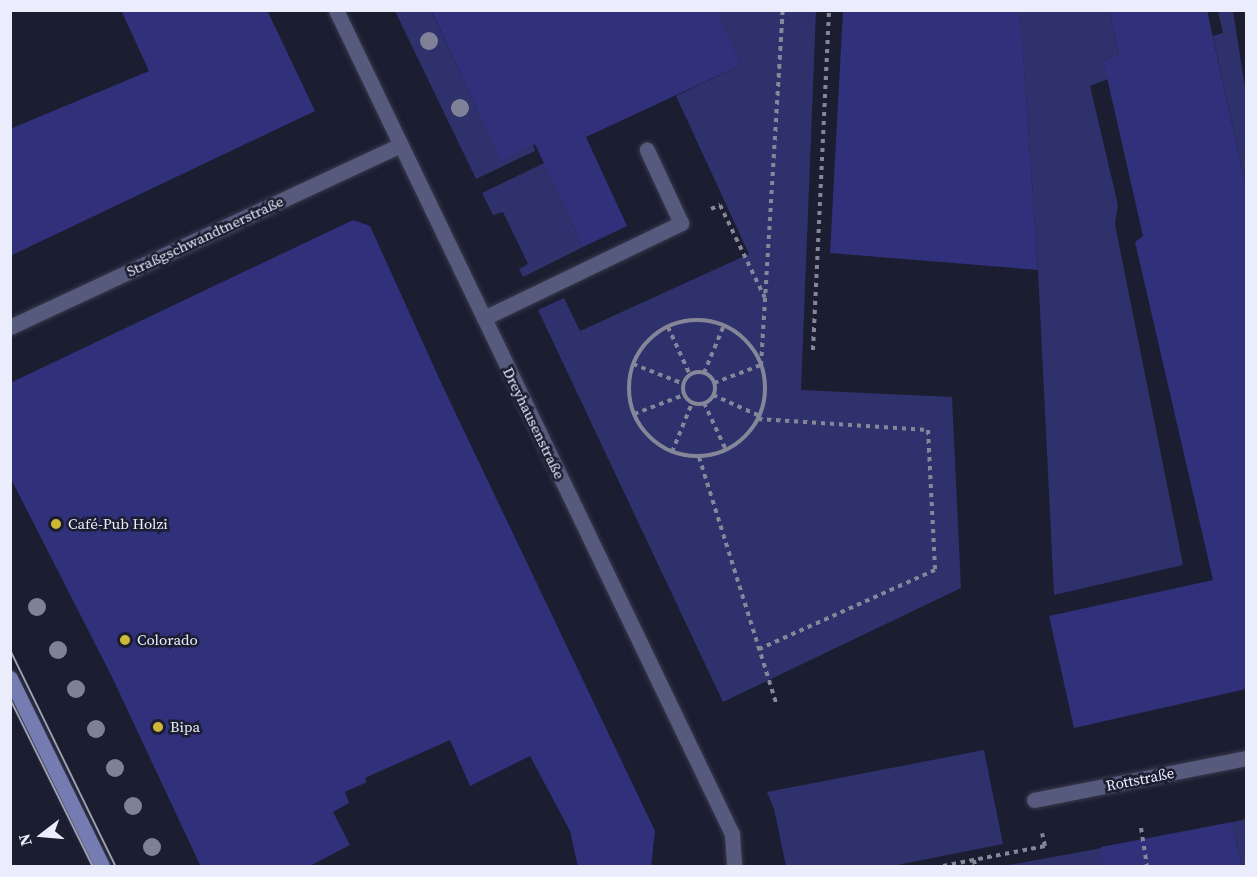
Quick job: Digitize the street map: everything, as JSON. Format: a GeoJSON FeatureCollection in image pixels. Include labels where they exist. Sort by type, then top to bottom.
{"type":"FeatureCollection","features":[{"type":"Feature","properties":{"kind":"main road"},"geometry":{"type":"LineString","coordinates":[[10,678],[102,867]]}},
{"type":"Feature","properties":{"kind":"street","name":"Dreyhausenstraße"},"geometry":{"type":"LineString","coordinates":[[336,10],[732,834],[734,867]]}},
{"type":"Feature","properties":{"kind":"street","name":"Straßgschwandtnerstraße"},"geometry":{"type":"LineString","coordinates":[[10,327],[400,145]]}},
{"type":"Feature","properties":{"kind":"street"},"geometry":{"type":"LineString","coordinates":[[483,318],[681,223],[647,150]]}},
{"type":"Feature","properties":{"kind":"street","name":"Rottstraße"},"geometry":{"type":"LineString","coordinates":[[1034,800],[1246,758]]}},
{"type":"Feature","properties":{"kind":"path"},"geometry":{"type":"LineString","coordinates":[[761,365],[741,336],[724,325],[692,320],[668,327],[645,343],[633,364],[628,392],[639,426],[650,439],[672,452],[699,457],[726,450],[748,434],[759,417],[764,402],[765,383],[761,365],[783,10]]}},
{"type":"Feature","properties":{"kind":"path"},"geometry":{"type":"LineString","coordinates":[[813,350],[829,10]]}},
{"type":"Feature","properties":{"kind":"path"},"geometry":{"type":"LineString","coordinates":[[681,223],[720,205],[765,298]]}},
{"type":"Feature","properties":{"kind":"path"},"geometry":{"type":"LineString","coordinates":[[704,373],[724,325]]}},
{"type":"Feature","properties":{"kind":"path"},"geometry":{"type":"LineString","coordinates":[[668,327],[690,375]]}},
{"type":"Feature","properties":{"kind":"path"},"geometry":{"type":"LineString","coordinates":[[633,364],[684,384]]}},
{"type":"Feature","properties":{"kind":"path"},"geometry":{"type":"LineString","coordinates":[[714,383],[761,365]]}},
{"type":"Feature","properties":{"kind":"path"},"geometry":{"type":"LineString","coordinates":[[704,373],[714,383],[713,395],[704,403],[692,403],[684,395],[684,384],[690,375],[704,373]]}},
{"type":"Feature","properties":{"kind":"path"},"geometry":{"type":"LineString","coordinates":[[634,414],[684,395]]}},
{"type":"Feature","properties":{"kind":"path"},"geometry":{"type":"LineString","coordinates":[[713,395],[759,417],[928,430],[935,570],[759,649]]}},
{"type":"Feature","properties":{"kind":"path"},"geometry":{"type":"LineString","coordinates":[[672,452],[692,403]]}},
{"type":"Feature","properties":{"kind":"path"},"geometry":{"type":"LineString","coordinates":[[704,403],[726,450]]}},
{"type":"Feature","properties":{"kind":"path"},"geometry":{"type":"LineString","coordinates":[[699,457],[776,702]]}},
{"type":"Feature","properties":{"kind":"path"},"geometry":{"type":"LineString","coordinates":[[943,867],[1045,846],[1034,800]]}},
{"type":"Feature","properties":{"kind":"path"},"geometry":{"type":"LineString","coordinates":[[1141,828],[1147,867]]}},
{"type":"Feature","properties":{"kind":"path"},"geometry":{"type":"LineString","coordinates":[[974,860],[975,867]]}},
{"type":"Feature","properties":{"kind":"shaded area"},"geometry":{"type":"Polygon","coordinates":[[[395,11],[431,11],[501,160],[533,145],[535,151],[476,179],[395,11]]]}},
{"type":"Feature","properties":{"kind":"shaded area"},"geometry":{"type":"Polygon","coordinates":[[[716,11],[816,11],[801,390],[952,397],[961,588],[723,702],[538,310],[564,298],[580,331],[749,254],[676,96],[741,65],[716,11]]]}},
{"type":"Feature","properties":{"kind":"shaded area"},"geometry":{"type":"Polygon","coordinates":[[[1020,11],[1109,11],[1119,55],[1103,60],[1108,79],[1090,86],[1118,205],[1115,224],[1183,565],[1054,595],[1038,270],[1020,11]]]}},
{"type":"Feature","properties":{"kind":"shaded area"},"geometry":{"type":"Polygon","coordinates":[[[1218,11],[1233,11],[1246,94],[1246,188],[1213,36],[1223,33],[1218,11]]]}},
{"type":"Feature","properties":{"kind":"shaded area"},"geometry":{"type":"Polygon","coordinates":[[[544,163],[583,247],[523,277],[519,269],[528,264],[503,212],[493,215],[482,193],[544,163]]]}},
{"type":"Feature","properties":{"kind":"shaded area"},"geometry":{"type":"Polygon","coordinates":[[[984,750],[1003,844],[892,866],[786,866],[774,809],[767,792],[984,750]]]}},
{"type":"Feature","properties":{"kind":"shaded area"},"geometry":{"type":"Polygon","coordinates":[[[1246,819],[1246,866],[1242,866],[1232,822],[1246,819]]]}},
{"type":"Feature","properties":{"kind":"shaded area"},"geometry":{"type":"Polygon","coordinates":[[[1135,842],[1105,866],[1003,866],[1135,842]]]}},
{"type":"Feature","properties":{"kind":"building"},"geometry":{"type":"Polygon","coordinates":[[[121,10],[267,10],[315,111],[10,256],[10,129],[149,71],[121,10]]]}},
{"type":"Feature","properties":{"kind":"building"},"geometry":{"type":"Polygon","coordinates":[[[431,10],[716,10],[741,65],[586,137],[627,226],[583,247],[535,144],[501,161],[431,10]]]}},
{"type":"Feature","properties":{"kind":"building"},"geometry":{"type":"Polygon","coordinates":[[[843,10],[1020,10],[1038,270],[830,253],[843,10]]]}},
{"type":"Feature","properties":{"kind":"building"},"geometry":{"type":"Polygon","coordinates":[[[1109,10],[1207,10],[1246,188],[1246,689],[1074,728],[1049,616],[1213,580],[1135,242],[1143,236],[1103,60],[1119,55],[1109,10]]]}},
{"type":"Feature","properties":{"kind":"building"},"geometry":{"type":"Polygon","coordinates":[[[353,220],[370,226],[444,389],[655,831],[651,867],[578,867],[570,831],[530,756],[470,786],[450,740],[365,778],[367,782],[345,792],[349,803],[333,812],[350,845],[308,867],[201,867],[112,677],[10,477],[10,383],[353,220]]]}},
{"type":"Feature","properties":{"kind":"building"},"geometry":{"type":"Polygon","coordinates":[[[1232,822],[1242,867],[1103,867],[1101,847],[1232,822]]]}},
{"type":"Feature","properties":{"kind":"tram line"},"geometry":{"type":"LineString","coordinates":[[10,649],[116,866]]}},
{"type":"Feature","properties":{"kind":"tram line"},"geometry":{"type":"LineString","coordinates":[[10,698],[93,866]]}},
{"type":"Feature","properties":{"kind":"place","name":"Café-Pub Holzi"},"geometry":{"type":"Point","coordinates":[56,524]}},
{"type":"Feature","properties":{"kind":"place","name":"Colorado"},"geometry":{"type":"Point","coordinates":[125,640]}},
{"type":"Feature","properties":{"kind":"place","name":"Bipa"},"geometry":{"type":"Point","coordinates":[158,727]}}]}
